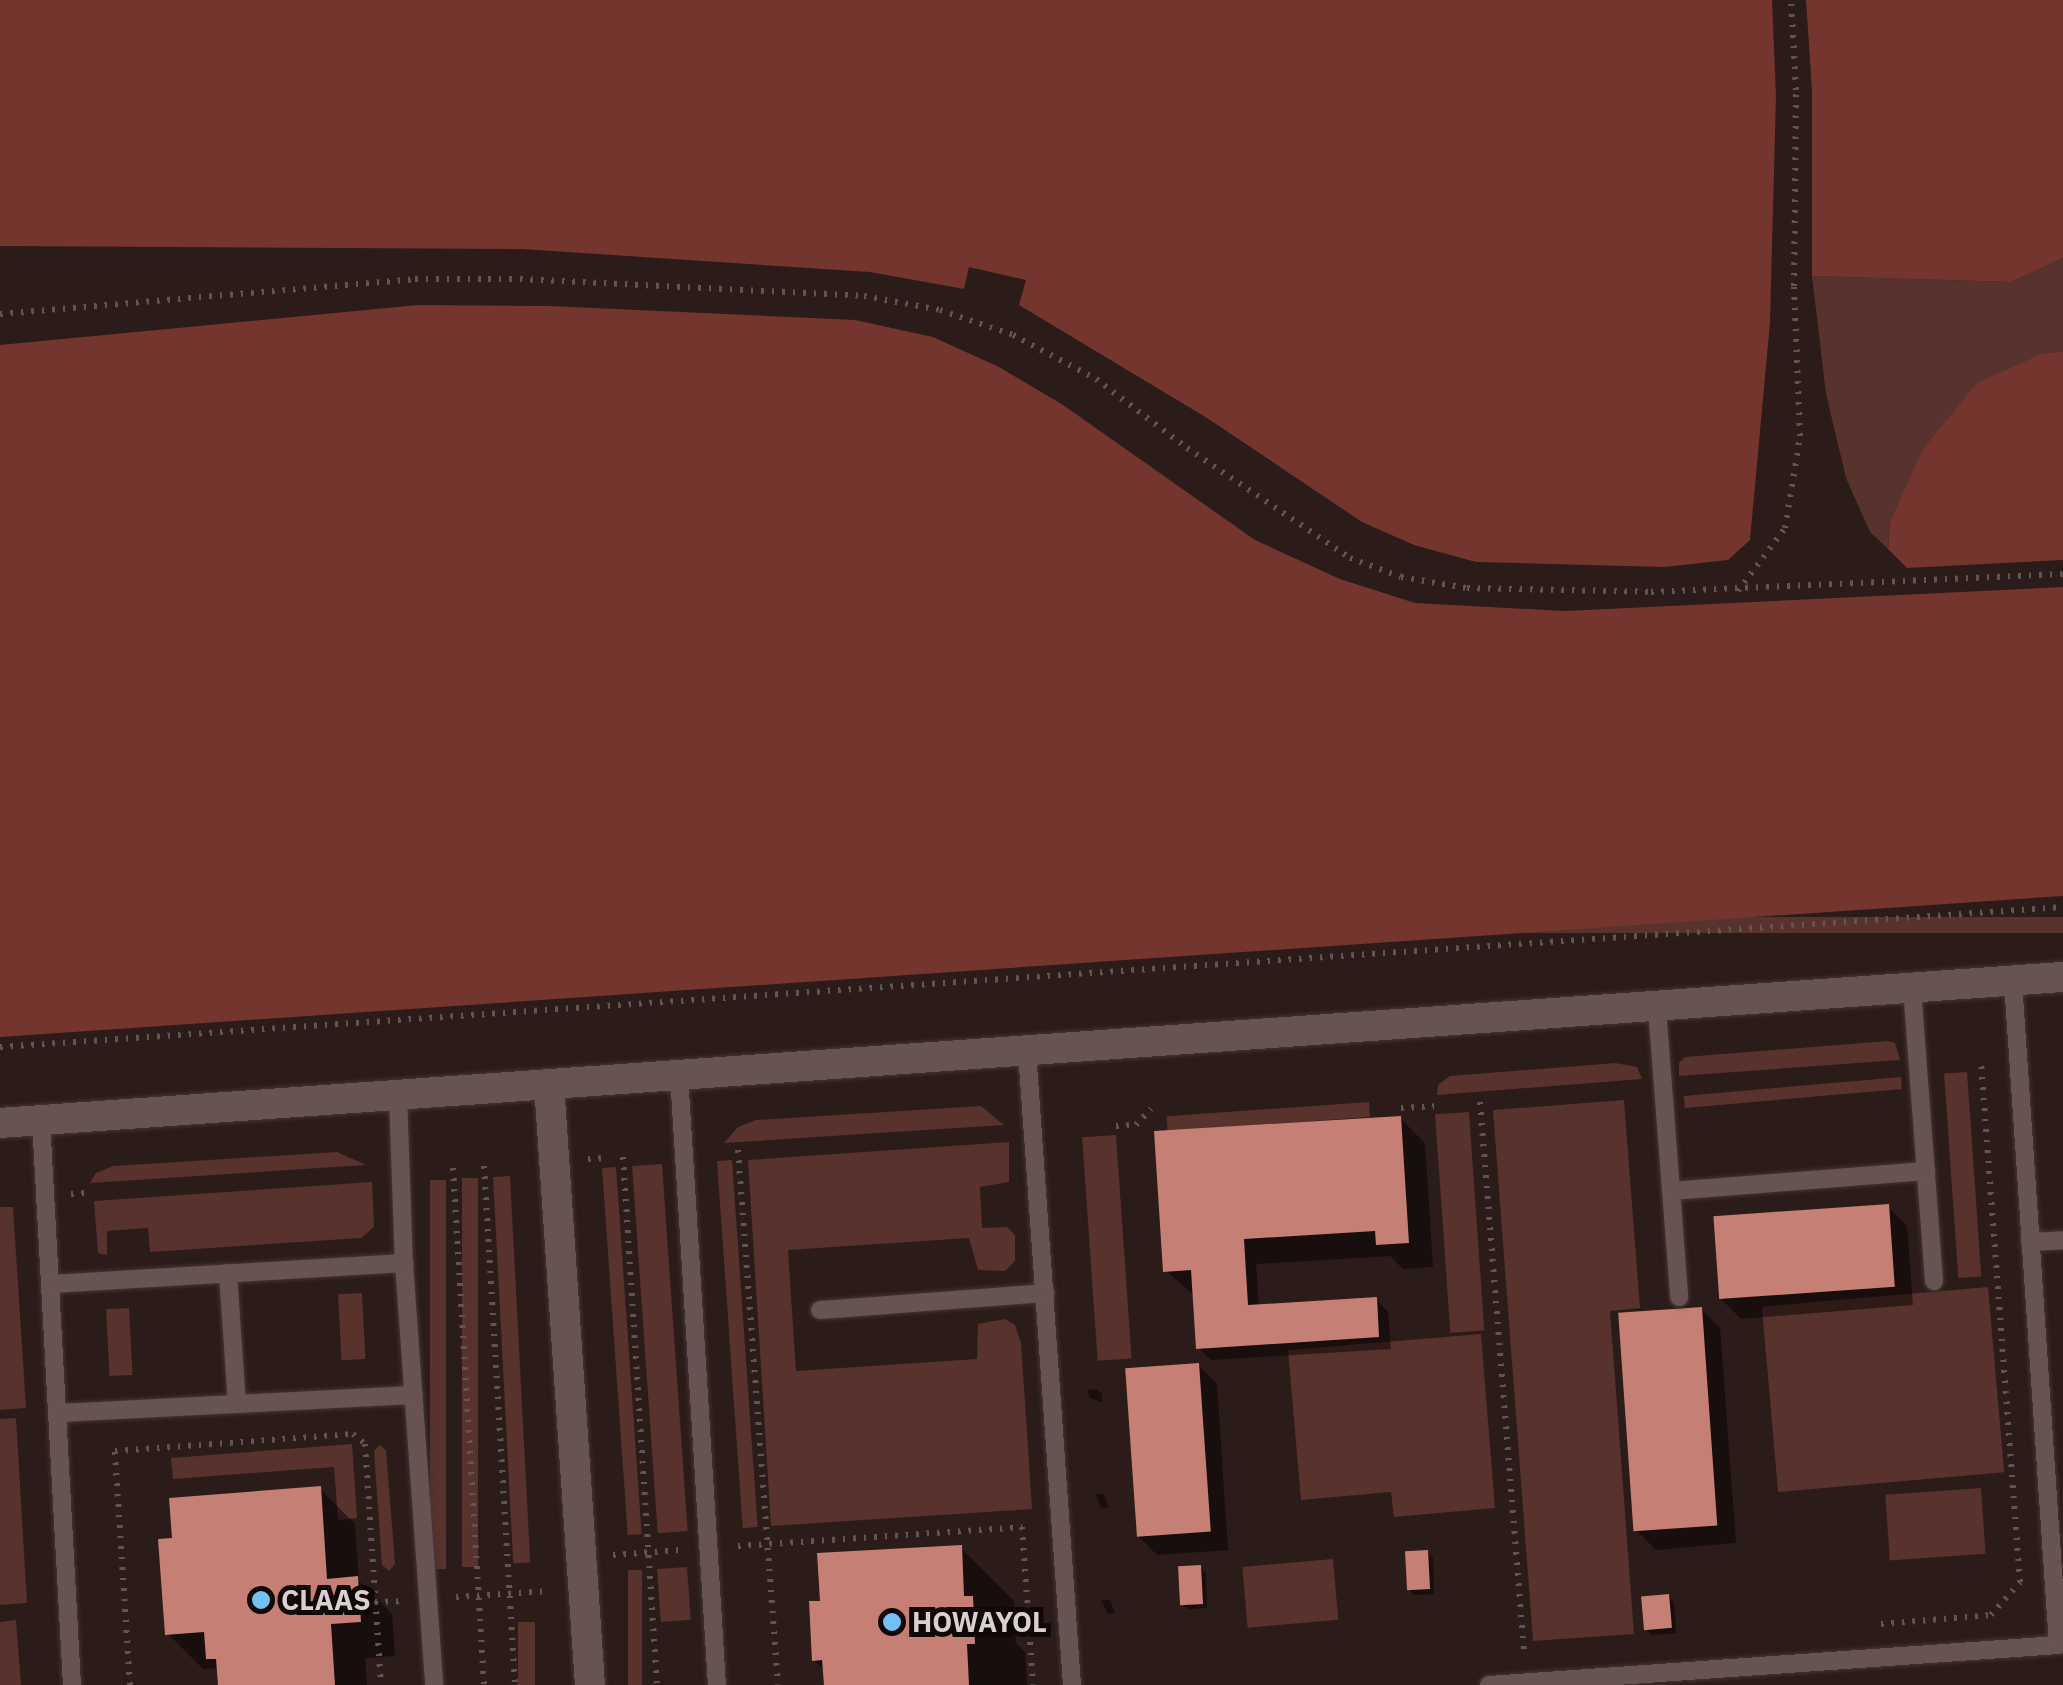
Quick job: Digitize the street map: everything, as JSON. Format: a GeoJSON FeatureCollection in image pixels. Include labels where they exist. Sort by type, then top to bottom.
{"type":"FeatureCollection","features":[{"type":"Feature","properties":{"kind":"street"},"geometry":{"type":"LineString","coordinates":[[0,1123],[2063,977]]}},
{"type":"Feature","properties":{"kind":"street"},"geometry":{"type":"LineString","coordinates":[[549,1084],[590,1685]]}},
{"type":"Feature","properties":{"kind":"lane"},"geometry":{"type":"LineString","coordinates":[[1489,1685],[1614,1680],[2058,1645],[2013,981]]}},
{"type":"Feature","properties":{"kind":"lane"},"geometry":{"type":"LineString","coordinates":[[1912,988],[1934,1281]]}},
{"type":"Feature","properties":{"kind":"lane"},"geometry":{"type":"LineString","coordinates":[[1657,1008],[1679,1297]]}},
{"type":"Feature","properties":{"kind":"lane"},"geometry":{"type":"LineString","coordinates":[[1027,1051],[1072,1685]]}},
{"type":"Feature","properties":{"kind":"lane"},"geometry":{"type":"LineString","coordinates":[[679,1075],[717,1685]]}},
{"type":"Feature","properties":{"kind":"lane"},"geometry":{"type":"LineString","coordinates":[[398,1095],[404,1263],[434,1685]]}},
{"type":"Feature","properties":{"kind":"lane"},"geometry":{"type":"LineString","coordinates":[[41,1120],[72,1685]]}},
{"type":"Feature","properties":{"kind":"lane"},"geometry":{"type":"LineString","coordinates":[[1672,1191],[1926,1171]]}},
{"type":"Feature","properties":{"kind":"lane"},"geometry":{"type":"LineString","coordinates":[[2030,1242],[2063,1240]]}},
{"type":"Feature","properties":{"kind":"lane"},"geometry":{"type":"LineString","coordinates":[[52,1284],[404,1263]]}},
{"type":"Feature","properties":{"kind":"lane"},"geometry":{"type":"LineString","coordinates":[[228,1273],[236,1404]]}},
{"type":"Feature","properties":{"kind":"lane"},"geometry":{"type":"LineString","coordinates":[[820,1310],[1044,1293]]}},
{"type":"Feature","properties":{"kind":"lane"},"geometry":{"type":"LineString","coordinates":[[59,1413],[414,1395]]}},
{"type":"Feature","properties":{"kind":"path"},"geometry":{"type":"LineString","coordinates":[[1738,591],[1785,528],[1800,436],[1794,286],[1796,90],[1790,0]]}},
{"type":"Feature","properties":{"kind":"path"},"geometry":{"type":"LineString","coordinates":[[0,314],[414,279],[520,279],[864,296],[940,310],[1013,335],[1096,379],[1187,448],[1350,558],[1401,577],[1467,588],[1738,591],[2063,574]]}},
{"type":"Feature","properties":{"kind":"path"},"geometry":{"type":"LineString","coordinates":[[0,1047],[2063,907]]}},
{"type":"Feature","properties":{"kind":"path"},"geometry":{"type":"LineString","coordinates":[[1874,1624],[1991,1616],[2020,1582],[1981,1063]]}},
{"type":"Feature","properties":{"kind":"path"},"geometry":{"type":"LineString","coordinates":[[1480,1102],[1521,1652],[1541,1650]]}},
{"type":"Feature","properties":{"kind":"path"},"geometry":{"type":"LineString","coordinates":[[1401,1108],[1434,1106]]}},
{"type":"Feature","properties":{"kind":"path"},"geometry":{"type":"LineString","coordinates":[[1116,1126],[1136,1125],[1152,1109]]}},
{"type":"Feature","properties":{"kind":"path"},"geometry":{"type":"LineString","coordinates":[[738,1150],[765,1544],[772,1562],[778,1685]]}},
{"type":"Feature","properties":{"kind":"path"},"geometry":{"type":"LineString","coordinates":[[624,1157],[657,1685]]}},
{"type":"Feature","properties":{"kind":"path"},"geometry":{"type":"LineString","coordinates":[[484,1166],[515,1685]]}},
{"type":"Feature","properties":{"kind":"path"},"geometry":{"type":"LineString","coordinates":[[453,1168],[484,1685]]}},
{"type":"Feature","properties":{"kind":"path"},"geometry":{"type":"LineString","coordinates":[[130,1685],[114,1451],[353,1434],[365,1444],[381,1685]]}},
{"type":"Feature","properties":{"kind":"path"},"geometry":{"type":"LineString","coordinates":[[742,1546],[1022,1526],[1032,1685]]}},
{"type":"Feature","properties":{"kind":"path"},"geometry":{"type":"LineString","coordinates":[[627,1554],[687,1550]]}},
{"type":"Feature","properties":{"kind":"path"},"geometry":{"type":"LineString","coordinates":[[454,1597],[534,1592]]}},
{"type":"Feature","properties":{"kind":"path"},"geometry":{"type":"LineString","coordinates":[[375,1602],[400,1601]]}},
{"type":"Feature","properties":{"kind":"shaded area"},"geometry":{"type":"Polygon","coordinates":[[[0,0],[1772,0],[1776,96],[1770,323],[1750,540],[1728,560],[1664,567],[1476,562],[1414,545],[1362,522],[1207,418],[1019,305],[1026,280],[969,267],[964,289],[870,272],[521,249],[0,246],[0,0]]]}},
{"type":"Feature","properties":{"kind":"shaded area"},"geometry":{"type":"Polygon","coordinates":[[[1806,0],[2063,0],[2063,258],[2011,282],[1812,276],[1812,90],[1806,0]]]}},
{"type":"Feature","properties":{"kind":"shaded area"},"geometry":{"type":"Polygon","coordinates":[[[2063,258],[2063,351],[2041,354],[1890,522],[1888,549],[1870,532],[1846,478],[1826,394],[1812,276],[2011,282],[2063,258]]]}},
{"type":"Feature","properties":{"kind":"shaded area"},"geometry":{"type":"Polygon","coordinates":[[[418,305],[550,306],[855,320],[933,337],[999,367],[1063,405],[1255,540],[1340,579],[1415,603],[1565,611],[2063,587],[2063,896],[0,1037],[0,345],[418,305]]]}},
{"type":"Feature","properties":{"kind":"shaded area"},"geometry":{"type":"Polygon","coordinates":[[[2063,351],[2063,560],[1907,568],[1888,549],[1890,522],[1923,449],[1977,383],[2041,354],[2063,351]]]}},
{"type":"Feature","properties":{"kind":"shaded area"},"geometry":{"type":"Polygon","coordinates":[[[0,917],[2063,917],[2063,933],[0,933],[0,917]]]}},
{"type":"Feature","properties":{"kind":"shaded area"},"geometry":{"type":"Polygon","coordinates":[[[1895,1043],[1900,1060],[1679,1076],[1679,1063],[1685,1057],[1895,1043]]]}},
{"type":"Feature","properties":{"kind":"shaded area"},"geometry":{"type":"Polygon","coordinates":[[[1615,1063],[1637,1067],[1642,1079],[1437,1095],[1438,1085],[1450,1076],[1615,1063]]]}},
{"type":"Feature","properties":{"kind":"shaded area"},"geometry":{"type":"Polygon","coordinates":[[[1967,1072],[1981,1277],[1958,1278],[1944,1074],[1967,1072]]]}},
{"type":"Feature","properties":{"kind":"shaded area"},"geometry":{"type":"Polygon","coordinates":[[[1901,1077],[1902,1089],[1685,1108],[1684,1096],[1901,1077]]]}},
{"type":"Feature","properties":{"kind":"shaded area"},"geometry":{"type":"Polygon","coordinates":[[[1624,1100],[1640,1308],[1610,1311],[1634,1634],[1533,1641],[1493,1110],[1624,1100]]]}},
{"type":"Feature","properties":{"kind":"shaded area"},"geometry":{"type":"Polygon","coordinates":[[[1369,1102],[1370,1117],[1168,1131],[1166,1116],[1369,1102]]]}},
{"type":"Feature","properties":{"kind":"shaded area"},"geometry":{"type":"Polygon","coordinates":[[[981,1106],[1004,1125],[724,1143],[738,1127],[756,1120],[981,1106]]]}},
{"type":"Feature","properties":{"kind":"shaded area"},"geometry":{"type":"Polygon","coordinates":[[[1469,1112],[1484,1330],[1450,1333],[1435,1114],[1469,1112]]]}},
{"type":"Feature","properties":{"kind":"shaded area"},"geometry":{"type":"Polygon","coordinates":[[[1116,1135],[1132,1358],[1098,1361],[1082,1137],[1116,1135]]]}},
{"type":"Feature","properties":{"kind":"shaded area"},"geometry":{"type":"Polygon","coordinates":[[[1009,1142],[1009,1182],[980,1187],[982,1228],[1007,1227],[1015,1235],[1015,1261],[1005,1271],[978,1270],[969,1238],[788,1250],[796,1371],[977,1359],[978,1324],[1005,1319],[1015,1325],[1021,1343],[1032,1509],[771,1526],[748,1160],[1009,1142]]]}},
{"type":"Feature","properties":{"kind":"shaded area"},"geometry":{"type":"Polygon","coordinates":[[[337,1152],[366,1165],[90,1183],[96,1173],[113,1166],[337,1152]]]}},
{"type":"Feature","properties":{"kind":"shaded area"},"geometry":{"type":"Polygon","coordinates":[[[732,1160],[758,1527],[743,1528],[717,1161],[732,1160]]]}},
{"type":"Feature","properties":{"kind":"shaded area"},"geometry":{"type":"Polygon","coordinates":[[[662,1164],[688,1531],[658,1533],[632,1166],[662,1164]]]}},
{"type":"Feature","properties":{"kind":"shaded area"},"geometry":{"type":"Polygon","coordinates":[[[616,1167],[642,1534],[628,1535],[602,1168],[616,1167]]]}},
{"type":"Feature","properties":{"kind":"shaded area"},"geometry":{"type":"Polygon","coordinates":[[[510,1176],[530,1562],[513,1563],[493,1177],[510,1176]]]}},
{"type":"Feature","properties":{"kind":"shaded area"},"geometry":{"type":"Polygon","coordinates":[[[462,1178],[478,1178],[478,1567],[462,1567],[462,1178]]]}},
{"type":"Feature","properties":{"kind":"shaded area"},"geometry":{"type":"Polygon","coordinates":[[[430,1180],[446,1180],[446,1569],[430,1569],[430,1180]]]}},
{"type":"Feature","properties":{"kind":"shaded area"},"geometry":{"type":"Polygon","coordinates":[[[372,1182],[374,1227],[361,1238],[150,1252],[148,1228],[107,1231],[107,1255],[98,1253],[94,1201],[372,1182]]]}},
{"type":"Feature","properties":{"kind":"shaded area"},"geometry":{"type":"Polygon","coordinates":[[[0,1207],[13,1207],[26,1408],[0,1410],[0,1207]]]}},
{"type":"Feature","properties":{"kind":"shaded area"},"geometry":{"type":"Polygon","coordinates":[[[1988,1287],[2004,1472],[1778,1492],[1762,1307],[1988,1287]]]}},
{"type":"Feature","properties":{"kind":"shaded area"},"geometry":{"type":"Polygon","coordinates":[[[362,1293],[365,1359],[341,1360],[338,1294],[362,1293]]]}},
{"type":"Feature","properties":{"kind":"shaded area"},"geometry":{"type":"Polygon","coordinates":[[[129,1308],[133,1375],[110,1376],[106,1309],[129,1308]]]}},
{"type":"Feature","properties":{"kind":"shaded area"},"geometry":{"type":"Polygon","coordinates":[[[1481,1334],[1495,1508],[1394,1517],[1391,1492],[1301,1500],[1288,1350],[1481,1334]]]}},
{"type":"Feature","properties":{"kind":"shaded area"},"geometry":{"type":"Polygon","coordinates":[[[16,1418],[27,1603],[0,1605],[0,1419],[16,1418]]]}},
{"type":"Feature","properties":{"kind":"shaded area"},"geometry":{"type":"Polygon","coordinates":[[[352,1444],[357,1518],[338,1520],[334,1467],[173,1479],[171,1458],[352,1444]]]}},
{"type":"Feature","properties":{"kind":"shaded area"},"geometry":{"type":"Polygon","coordinates":[[[380,1445],[386,1450],[395,1564],[389,1571],[382,1565],[374,1451],[380,1445]]]}},
{"type":"Feature","properties":{"kind":"shaded area"},"geometry":{"type":"Polygon","coordinates":[[[1981,1488],[1986,1554],[1890,1561],[1885,1495],[1981,1488]]]}},
{"type":"Feature","properties":{"kind":"shaded area"},"geometry":{"type":"Polygon","coordinates":[[[1333,1559],[1338,1620],[1248,1628],[1242,1567],[1333,1559]]]}},
{"type":"Feature","properties":{"kind":"shaded area"},"geometry":{"type":"Polygon","coordinates":[[[687,1567],[691,1620],[661,1622],[657,1569],[687,1567]]]}},
{"type":"Feature","properties":{"kind":"shaded area"},"geometry":{"type":"Polygon","coordinates":[[[628,1570],[642,1570],[642,1685],[628,1685],[628,1570]]]}},
{"type":"Feature","properties":{"kind":"shaded area"},"geometry":{"type":"Polygon","coordinates":[[[16,1620],[21,1685],[0,1685],[0,1622],[16,1620]]]}},
{"type":"Feature","properties":{"kind":"shaded area"},"geometry":{"type":"Polygon","coordinates":[[[518,1622],[535,1622],[535,1685],[518,1685],[518,1622]]]}},
{"type":"Feature","properties":{"kind":"building"},"geometry":{"type":"Polygon","coordinates":[[[1401,1116],[1409,1243],[1376,1245],[1375,1231],[1244,1239],[1248,1305],[1377,1297],[1379,1337],[1196,1349],[1191,1270],[1163,1272],[1154,1131],[1401,1116]]]}},
{"type":"Feature","properties":{"kind":"building"},"geometry":{"type":"Polygon","coordinates":[[[1889,1204],[1895,1287],[1719,1299],[1713,1216],[1889,1204]]]}},
{"type":"Feature","properties":{"kind":"building"},"geometry":{"type":"Polygon","coordinates":[[[1702,1307],[1717,1525],[1633,1531],[1618,1313],[1702,1307]]]}},
{"type":"Feature","properties":{"kind":"building"},"geometry":{"type":"Polygon","coordinates":[[[1199,1363],[1211,1532],[1137,1537],[1125,1368],[1199,1363]]]}},
{"type":"Feature","properties":{"kind":"building","name":"CLAAS"},"geometry":{"type":"Polygon","coordinates":[[[321,1486],[327,1579],[358,1576],[361,1622],[331,1624],[335,1685],[218,1685],[216,1659],[206,1659],[204,1632],[165,1635],[158,1539],[172,1538],[169,1498],[321,1486]]]}},
{"type":"Feature","properties":{"kind":"building","name":"HOWAYOL"},"geometry":{"type":"Polygon","coordinates":[[[962,1545],[964,1596],[973,1596],[975,1644],[967,1644],[969,1685],[824,1685],[822,1660],[812,1661],[809,1601],[820,1601],[817,1553],[962,1545]]]}},
{"type":"Feature","properties":{"kind":"building"},"geometry":{"type":"Polygon","coordinates":[[[1428,1550],[1430,1589],[1407,1590],[1405,1551],[1428,1550]]]}},
{"type":"Feature","properties":{"kind":"building"},"geometry":{"type":"Polygon","coordinates":[[[1201,1565],[1203,1604],[1180,1605],[1178,1566],[1201,1565]]]}},
{"type":"Feature","properties":{"kind":"building"},"geometry":{"type":"Polygon","coordinates":[[[1669,1594],[1672,1628],[1644,1630],[1641,1596],[1669,1594]]]}},
{"type":"Feature","properties":{"kind":"place","name":"CLAAS"},"geometry":{"type":"Point","coordinates":[261,1600]}},
{"type":"Feature","properties":{"kind":"place","name":"HOWAYOL"},"geometry":{"type":"Point","coordinates":[892,1622]}}]}
